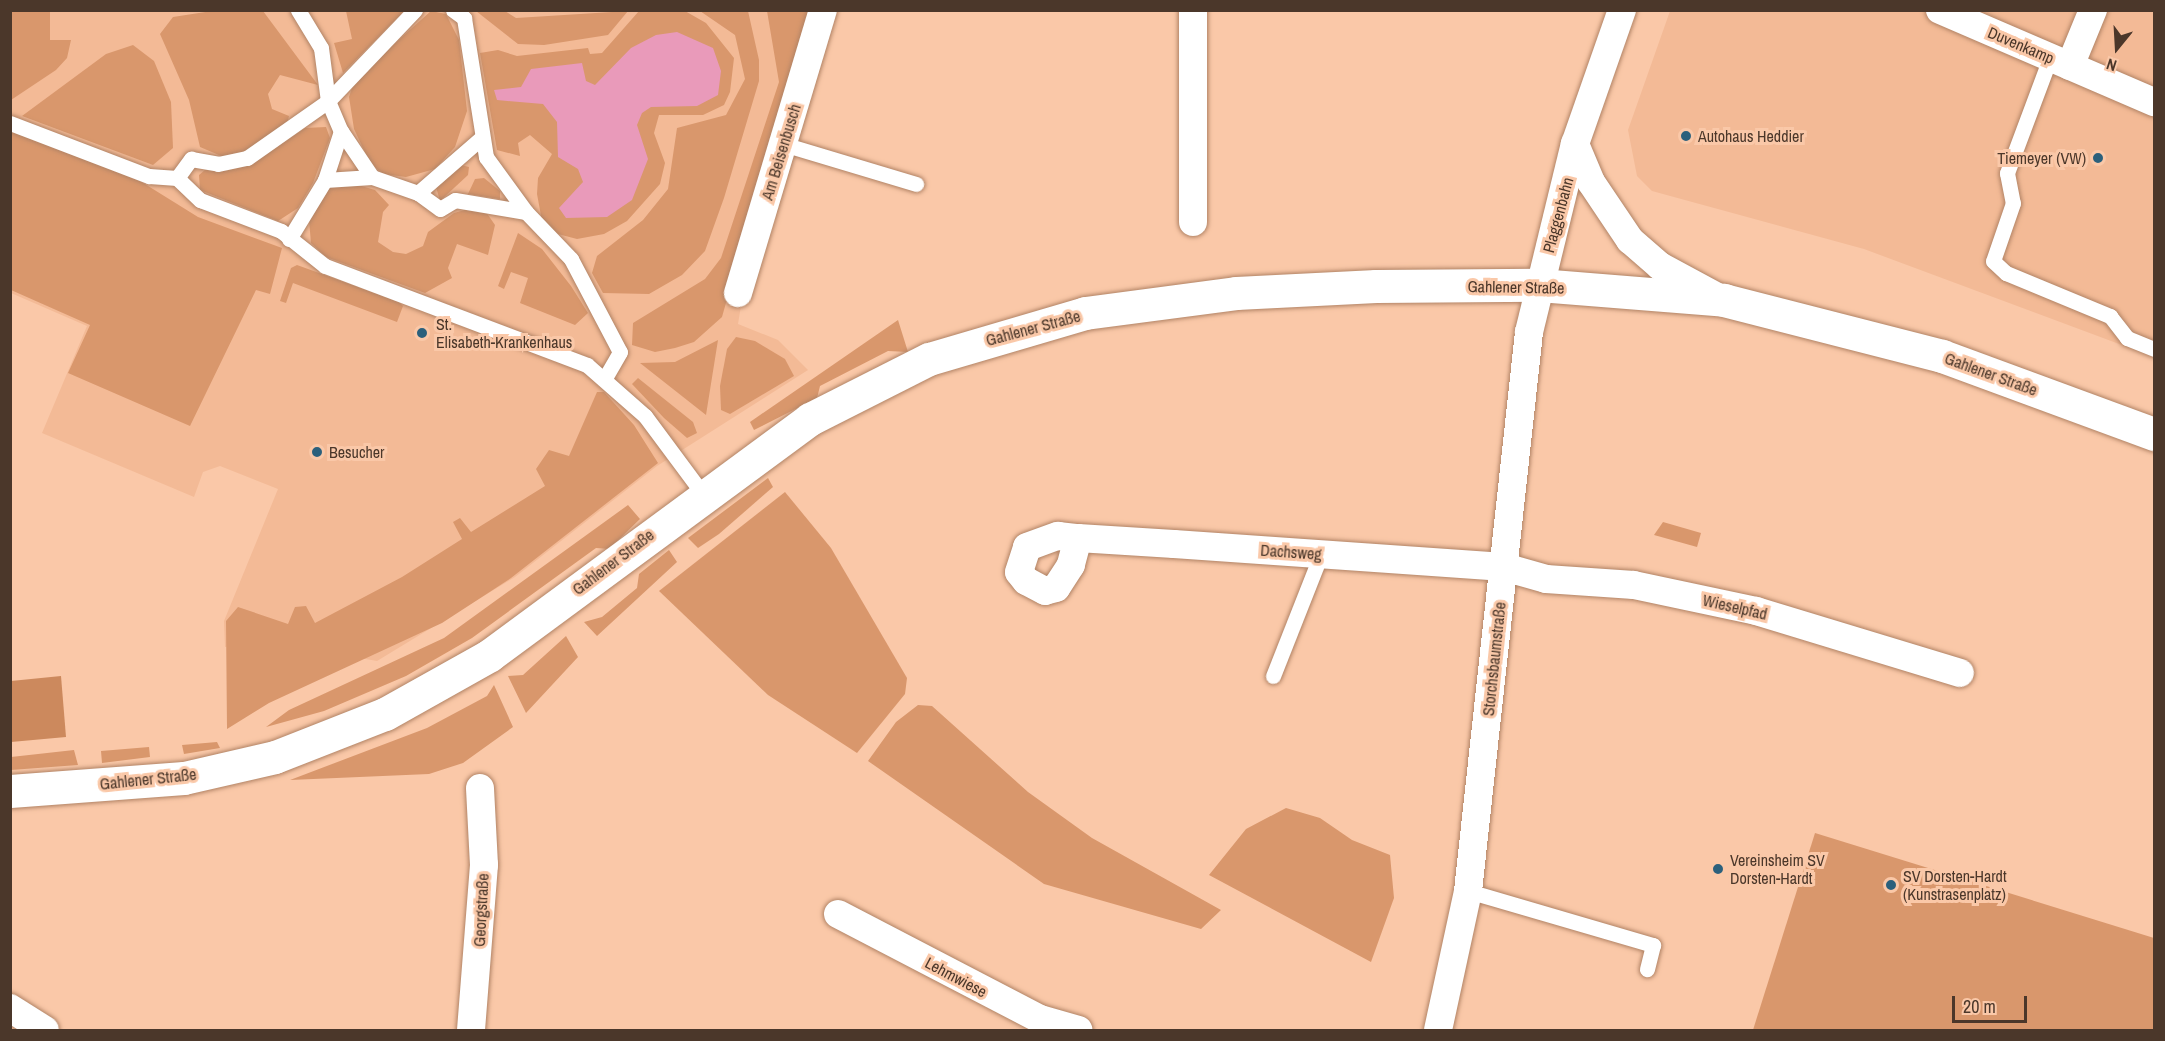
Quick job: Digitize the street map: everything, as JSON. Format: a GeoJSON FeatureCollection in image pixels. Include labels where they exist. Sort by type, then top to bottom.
{"type":"FeatureCollection","features":[{"type":"Feature","properties":{"kind":"main road","name":"Gahlener Straße"},"geometry":{"type":"LineString","coordinates":[[10,791],[184,778],[275,757],[385,714],[490,655],[703,494],[830,409],[930,359],[1040,325],[1236,293],[1539,285],[1724,300],[1942,356],[2154,434]]}},
{"type":"Feature","properties":{"kind":"street","name":"Am Beisenbusch"},"geometry":{"type":"LineString","coordinates":[[738,293],[823,10]]}},
{"type":"Feature","properties":{"kind":"street"},"geometry":{"type":"LineString","coordinates":[[1193,10],[1193,222]]}},
{"type":"Feature","properties":{"kind":"street","name":"Plaggenbahn"},"geometry":{"type":"LineString","coordinates":[[1539,285],[1575,144],[1622,10]]}},
{"type":"Feature","properties":{"kind":"street","name":"Duvenkamp"},"geometry":{"type":"LineString","coordinates":[[1940,10],[2154,102]]}},
{"type":"Feature","properties":{"kind":"street","name":"Duvenkamp"},"geometry":{"type":"LineString","coordinates":[[2060,62],[2093,10]]}},
{"type":"Feature","properties":{"kind":"street","name":"Plaggenbahn"},"geometry":{"type":"LineString","coordinates":[[1575,144],[1591,182],[1630,240],[1660,266],[1724,300]]}},
{"type":"Feature","properties":{"kind":"street","name":"Storchsbaumstraße"},"geometry":{"type":"LineString","coordinates":[[1438,1030],[1468,891],[1504,567],[1539,285]]}},
{"type":"Feature","properties":{"kind":"street","name":"Dachsweg"},"geometry":{"type":"LineString","coordinates":[[1078,538],[1504,567]]}},
{"type":"Feature","properties":{"kind":"street","name":"Wieselpfad"},"geometry":{"type":"LineString","coordinates":[[1504,567],[1546,579],[1634,585],[1756,611],[1960,672]]}},
{"type":"Feature","properties":{"kind":"street","name":"Georgstraße"},"geometry":{"type":"LineString","coordinates":[[471,1030],[484,865],[480,788]]}},
{"type":"Feature","properties":{"kind":"street","name":"Lehmwiese"},"geometry":{"type":"LineString","coordinates":[[838,914],[1029,1014],[1078,1030]]}},
{"type":"Feature","properties":{"kind":"street"},"geometry":{"type":"LineString","coordinates":[[10,1008],[45,1030]]}},
{"type":"Feature","properties":{"kind":"lane"},"geometry":{"type":"LineString","coordinates":[[298,10],[321,48],[328,100],[341,131],[372,177]]}},
{"type":"Feature","properties":{"kind":"lane"},"geometry":{"type":"LineString","coordinates":[[177,178],[191,159],[218,164],[247,158],[328,100],[416,10]]}},
{"type":"Feature","properties":{"kind":"lane"},"geometry":{"type":"LineString","coordinates":[[453,10],[464,18],[477,83],[481,138],[486,157],[526,212],[571,259],[620,352],[606,376]]}},
{"type":"Feature","properties":{"kind":"lane"},"geometry":{"type":"LineString","coordinates":[[2060,62],[2007,173],[2013,203],[1993,261],[2006,273],[2110,316],[2127,338],[2154,349]]}},
{"type":"Feature","properties":{"kind":"lane"},"geometry":{"type":"LineString","coordinates":[[10,123],[149,176],[177,178],[200,200],[290,239],[325,266],[569,356],[606,376],[645,416],[703,494]]}},
{"type":"Feature","properties":{"kind":"lane"},"geometry":{"type":"LineString","coordinates":[[290,239],[325,180],[341,131]]}},
{"type":"Feature","properties":{"kind":"lane"},"geometry":{"type":"LineString","coordinates":[[418,193],[481,138]]}},
{"type":"Feature","properties":{"kind":"lane"},"geometry":{"type":"LineString","coordinates":[[783,144],[916,184]]}},
{"type":"Feature","properties":{"kind":"lane"},"geometry":{"type":"LineString","coordinates":[[325,180],[372,177],[418,193],[440,209],[455,200],[526,212]]}},
{"type":"Feature","properties":{"kind":"lane"},"geometry":{"type":"LineString","coordinates":[[1273,676],[1321,554]]}},
{"type":"Feature","properties":{"kind":"lane"},"geometry":{"type":"LineString","coordinates":[[1468,891],[1653,945],[1647,969]]}},
{"type":"Feature","properties":{"kind":"shaded area"},"geometry":{"type":"Polygon","coordinates":[[[10,11],[50,11],[50,40],[71,40],[67,58],[56,70],[11,100],[10,11]]]}},
{"type":"Feature","properties":{"kind":"shaded area","name":"St. Elisabeth-Krankenhaus"},"geometry":{"type":"Polygon","coordinates":[[[11,11],[814,11],[754,227],[738,324],[778,340],[808,370],[657,466],[515,577],[377,661],[281,644],[225,647],[224,621],[278,489],[220,466],[203,472],[194,497],[42,433],[87,326],[11,293],[11,11]]]}},
{"type":"Feature","properties":{"kind":"shaded area"},"geometry":{"type":"Polygon","coordinates":[[[212,11],[263,11],[318,85],[280,75],[268,94],[272,109],[289,116],[286,128],[246,154],[226,158],[200,147],[189,100],[160,34],[173,17],[212,11]]]}},
{"type":"Feature","properties":{"kind":"shaded area"},"geometry":{"type":"Polygon","coordinates":[[[346,11],[404,11],[343,73],[334,43],[352,39],[346,11]]]}},
{"type":"Feature","properties":{"kind":"shaded area"},"geometry":{"type":"Polygon","coordinates":[[[431,11],[446,14],[459,40],[467,111],[455,147],[435,169],[406,177],[383,174],[370,163],[354,129],[349,97],[355,79],[431,11]]]}},
{"type":"Feature","properties":{"kind":"shaded area"},"geometry":{"type":"Polygon","coordinates":[[[476,11],[505,11],[516,18],[628,11],[608,35],[544,45],[518,44],[476,11]]]}},
{"type":"Feature","properties":{"kind":"shaded area"},"geometry":{"type":"Polygon","coordinates":[[[639,11],[685,11],[706,23],[734,58],[730,92],[724,105],[703,115],[659,115],[654,133],[665,163],[660,184],[627,221],[604,234],[577,239],[558,234],[542,221],[537,194],[538,178],[552,154],[530,135],[518,143],[520,156],[497,150],[480,53],[498,50],[517,56],[588,48],[590,54],[602,53],[639,11]]]}},
{"type":"Feature","properties":{"kind":"shaded area"},"geometry":{"type":"Polygon","coordinates":[[[700,11],[748,11],[759,60],[759,81],[724,198],[705,251],[682,275],[649,294],[603,293],[592,273],[597,256],[643,220],[668,189],[677,128],[726,115],[745,79],[735,35],[700,11]]]}},
{"type":"Feature","properties":{"kind":"shaded area"},"geometry":{"type":"Polygon","coordinates":[[[767,11],[809,11],[722,317],[694,342],[675,348],[655,352],[632,345],[633,323],[705,279],[721,258],[779,82],[767,11]]]}},
{"type":"Feature","properties":{"kind":"shaded area"},"geometry":{"type":"Polygon","coordinates":[[[1670,11],[2154,11],[2154,357],[1864,249],[1652,191],[1637,176],[1628,130],[1670,11]]]}},
{"type":"Feature","properties":{"kind":"shaded area"},"geometry":{"type":"Polygon","coordinates":[[[677,32],[713,48],[721,71],[718,95],[697,106],[651,107],[642,113],[637,125],[648,159],[632,200],[607,217],[566,218],[559,208],[583,182],[578,169],[558,157],[557,122],[543,104],[497,100],[494,90],[521,87],[531,69],[582,63],[586,81],[595,85],[631,48],[656,35],[677,32]]]}},
{"type":"Feature","properties":{"kind":"shaded area"},"geometry":{"type":"Polygon","coordinates":[[[133,45],[154,61],[171,102],[173,148],[153,165],[22,116],[106,54],[133,45]]]}},
{"type":"Feature","properties":{"kind":"shaded area"},"geometry":{"type":"Polygon","coordinates":[[[326,127],[330,138],[313,183],[298,208],[278,221],[200,190],[199,175],[205,170],[255,162],[305,128],[326,127]]]}},
{"type":"Feature","properties":{"kind":"shaded area"},"geometry":{"type":"Polygon","coordinates":[[[10,131],[132,176],[198,217],[282,248],[270,294],[256,290],[190,426],[68,373],[90,325],[11,290],[10,131]]]}},
{"type":"Feature","properties":{"kind":"shaded area"},"geometry":{"type":"Polygon","coordinates":[[[461,165],[469,167],[468,175],[440,201],[436,187],[461,165]]]}},
{"type":"Feature","properties":{"kind":"shaded area"},"geometry":{"type":"Polygon","coordinates":[[[484,178],[500,191],[500,199],[468,194],[475,179],[484,178]]]}},
{"type":"Feature","properties":{"kind":"shaded area"},"geometry":{"type":"Polygon","coordinates":[[[348,182],[375,190],[389,205],[383,212],[378,242],[393,252],[406,254],[423,246],[428,232],[454,213],[472,208],[486,212],[495,225],[488,255],[457,244],[448,268],[452,278],[425,293],[326,257],[311,243],[309,220],[331,186],[348,182]]]}},
{"type":"Feature","properties":{"kind":"shaded area"},"geometry":{"type":"Polygon","coordinates":[[[518,233],[542,249],[571,286],[588,313],[575,325],[520,303],[528,278],[511,272],[504,289],[498,286],[518,233]]]}},
{"type":"Feature","properties":{"kind":"shaded area"},"geometry":{"type":"Polygon","coordinates":[[[297,265],[399,302],[403,306],[397,322],[293,283],[286,303],[280,301],[291,268],[297,265]]]}},
{"type":"Feature","properties":{"kind":"shaded area"},"geometry":{"type":"Polygon","coordinates":[[[898,320],[908,352],[888,351],[820,386],[817,398],[754,430],[750,422],[898,320]]]}},
{"type":"Feature","properties":{"kind":"shaded area"},"geometry":{"type":"Polygon","coordinates":[[[736,337],[755,341],[785,359],[794,376],[730,414],[721,410],[720,386],[727,349],[736,337]]]}},
{"type":"Feature","properties":{"kind":"shaded area"},"geometry":{"type":"Polygon","coordinates":[[[718,340],[706,415],[640,363],[675,362],[718,340]]]}},
{"type":"Feature","properties":{"kind":"shaded area"},"geometry":{"type":"Polygon","coordinates":[[[638,378],[693,422],[697,433],[687,438],[664,418],[632,384],[638,378]]]}},
{"type":"Feature","properties":{"kind":"shaded area"},"geometry":{"type":"Polygon","coordinates":[[[597,392],[604,392],[634,425],[658,463],[511,578],[442,623],[269,703],[227,729],[226,621],[238,607],[288,624],[295,607],[306,606],[315,623],[402,577],[462,539],[453,522],[460,518],[471,532],[545,486],[536,469],[549,450],[569,456],[597,392]]]}},
{"type":"Feature","properties":{"kind":"shaded area"},"geometry":{"type":"Polygon","coordinates":[[[768,478],[773,487],[719,534],[698,548],[688,538],[768,478]]]}},
{"type":"Feature","properties":{"kind":"shaded area"},"geometry":{"type":"Polygon","coordinates":[[[785,492],[831,548],[907,678],[905,694],[857,753],[768,695],[659,591],[785,492]]]}},
{"type":"Feature","properties":{"kind":"shaded area"},"geometry":{"type":"Polygon","coordinates":[[[628,505],[640,519],[609,549],[596,548],[472,638],[406,676],[324,711],[266,727],[289,710],[444,638],[628,505]]]}},
{"type":"Feature","properties":{"kind":"shaded area"},"geometry":{"type":"Polygon","coordinates":[[[1663,522],[1701,533],[1697,547],[1654,535],[1663,522]]]}},
{"type":"Feature","properties":{"kind":"shaded area"},"geometry":{"type":"Polygon","coordinates":[[[669,550],[677,562],[597,636],[584,622],[602,617],[637,588],[639,574],[669,550]]]}},
{"type":"Feature","properties":{"kind":"shaded area"},"geometry":{"type":"Polygon","coordinates":[[[566,636],[578,657],[526,713],[508,676],[523,675],[566,636]]]}},
{"type":"Feature","properties":{"kind":"shaded area"},"geometry":{"type":"Polygon","coordinates":[[[61,676],[66,737],[11,742],[11,681],[61,676]]]}},
{"type":"Feature","properties":{"kind":"shaded area"},"geometry":{"type":"Polygon","coordinates":[[[494,685],[513,727],[463,763],[429,774],[290,780],[427,728],[487,696],[494,685]]]}},
{"type":"Feature","properties":{"kind":"shaded area"},"geometry":{"type":"Polygon","coordinates":[[[918,705],[932,706],[1028,792],[1092,838],[1221,910],[1201,929],[1044,884],[868,761],[896,722],[918,705]]]}},
{"type":"Feature","properties":{"kind":"shaded area"},"geometry":{"type":"Polygon","coordinates":[[[217,742],[220,748],[184,754],[182,745],[217,742]]]}},
{"type":"Feature","properties":{"kind":"shaded area"},"geometry":{"type":"Polygon","coordinates":[[[149,747],[150,757],[102,763],[101,751],[149,747]]]}},
{"type":"Feature","properties":{"kind":"shaded area"},"geometry":{"type":"Polygon","coordinates":[[[74,750],[78,765],[11,770],[11,757],[74,750]]]}},
{"type":"Feature","properties":{"kind":"shaded area"},"geometry":{"type":"Polygon","coordinates":[[[1286,808],[1320,818],[1352,840],[1390,855],[1394,898],[1371,962],[1209,875],[1246,829],[1286,808]]]}},
{"type":"Feature","properties":{"kind":"shaded area","name":"SV Dorsten-Hardt (Kunstrasenplatz)"},"geometry":{"type":"Polygon","coordinates":[[[1815,833],[2154,938],[2154,1030],[1753,1030],[1815,833]]]}},
{"type":"Feature","properties":{"kind":"place","name":"Autohaus Heddier"},"geometry":{"type":"Point","coordinates":[1686,136]}},
{"type":"Feature","properties":{"kind":"place","name":"Tiemeyer (VW)"},"geometry":{"type":"Point","coordinates":[2098,158]}},
{"type":"Feature","properties":{"kind":"place","name":"St. Elisabeth-Krankenhaus"},"geometry":{"type":"Point","coordinates":[422,333]}},
{"type":"Feature","properties":{"kind":"place","name":"Besucher"},"geometry":{"type":"Point","coordinates":[317,452]}},
{"type":"Feature","properties":{"kind":"place","name":"Vereinsheim SV Dorsten-Hardt"},"geometry":{"type":"Point","coordinates":[1718,869]}},
{"type":"Feature","properties":{"kind":"place","name":"SV Dorsten-Hardt (Kunstrasenplatz)"},"geometry":{"type":"Point","coordinates":[1891,885]}}]}
